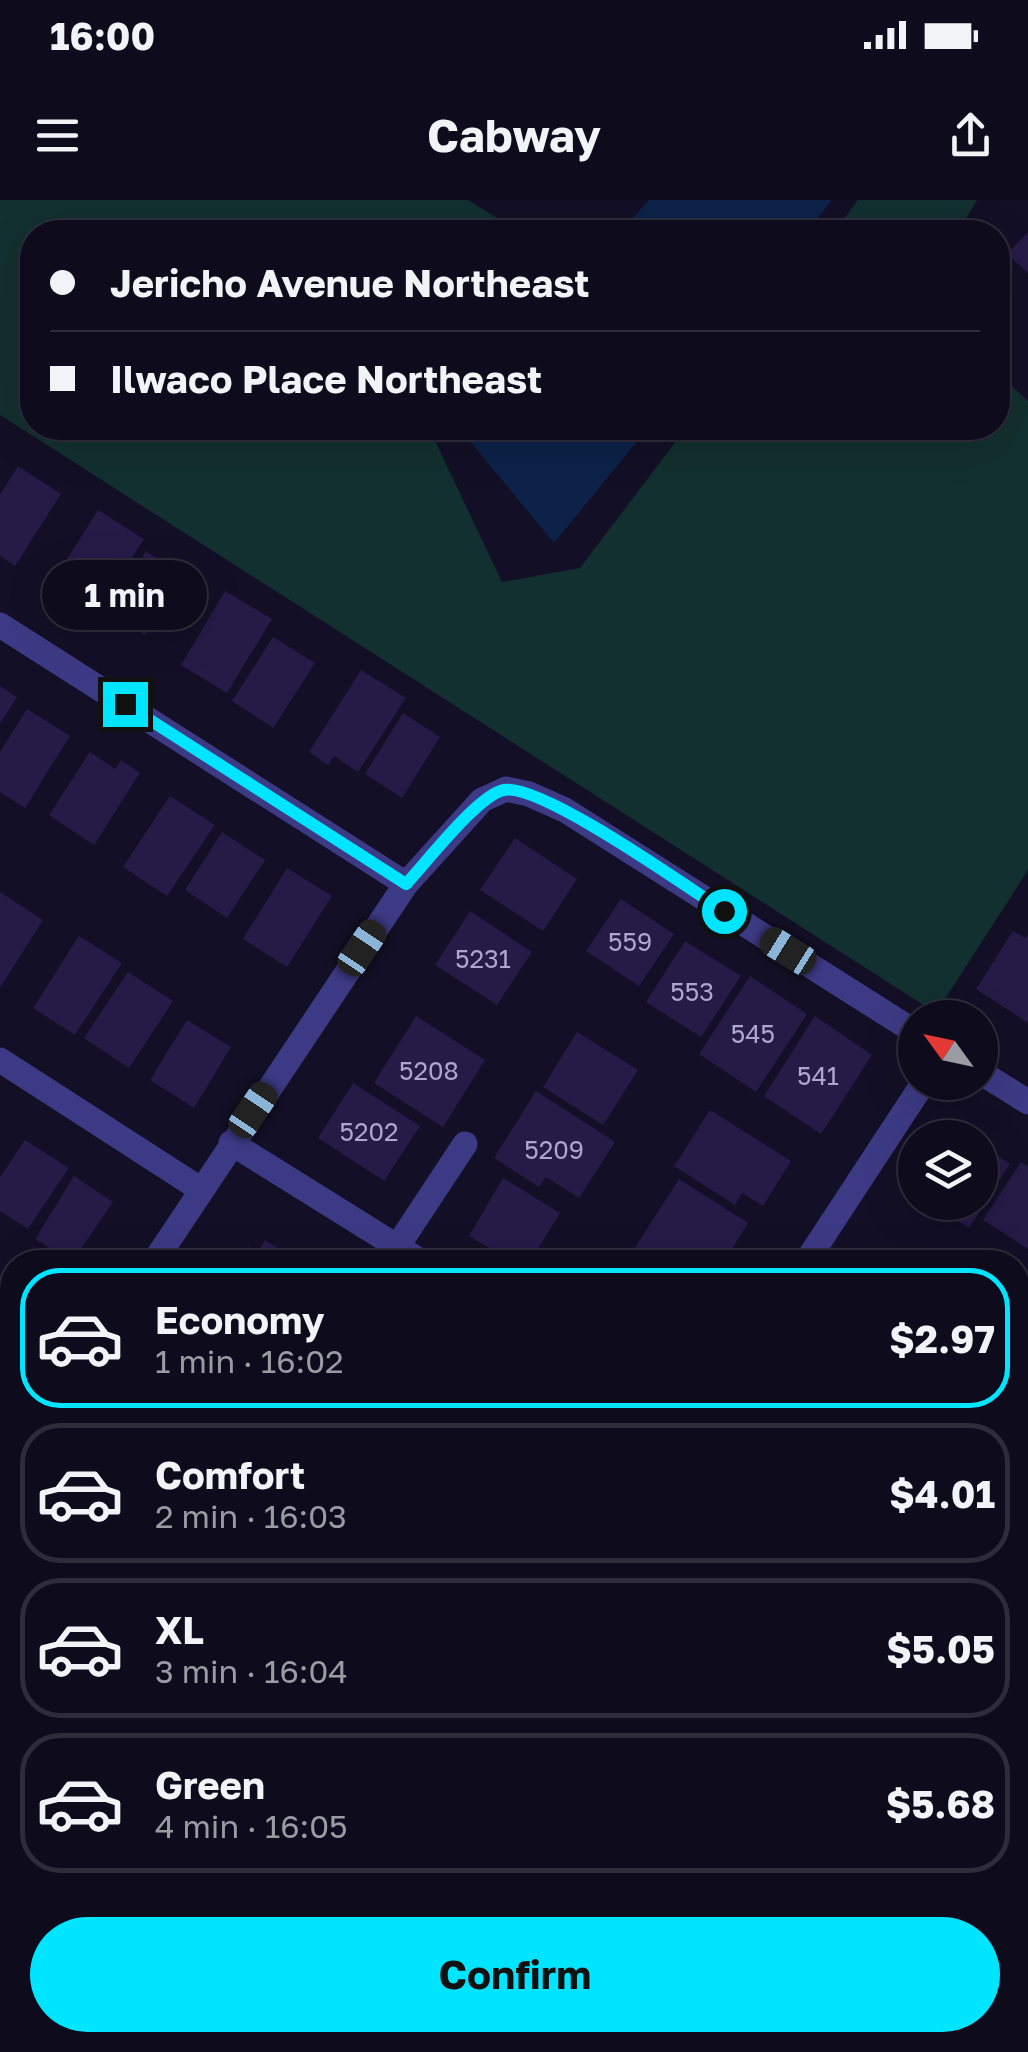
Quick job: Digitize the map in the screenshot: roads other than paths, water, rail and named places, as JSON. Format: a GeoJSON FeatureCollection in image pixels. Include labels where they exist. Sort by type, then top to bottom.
{"type":"FeatureCollection","features":[{"type":"Feature","properties":{"kind":"street"},"geometry":{"type":"LineString","coordinates":[[0,625],[406,884]]}},
{"type":"Feature","properties":{"kind":"street"},"geometry":{"type":"LineString","coordinates":[[162,1250],[406,884],[482,800],[506,789],[529,794],[564,810],[898,1021]]}},
{"type":"Feature","properties":{"kind":"street"},"geometry":{"type":"LineString","coordinates":[[0,1060],[200,1190]]}},
{"type":"Feature","properties":{"kind":"street"},"geometry":{"type":"LineString","coordinates":[[998,1083],[1028,1102]]}},
{"type":"Feature","properties":{"kind":"street"},"geometry":{"type":"LineString","coordinates":[[814,1250],[912,1100]]}},
{"type":"Feature","properties":{"kind":"street"},"geometry":{"type":"LineString","coordinates":[[231,1143],[401,1250]]}},
{"type":"Feature","properties":{"kind":"street"},"geometry":{"type":"LineString","coordinates":[[396,1247],[465,1144]]}},
{"type":"Feature","properties":{"kind":"water"},"geometry":{"type":"Polygon","coordinates":[[[649,200],[832,200],[816,220],[631,220],[649,200]]]}},
{"type":"Feature","properties":{"kind":"water"},"geometry":{"type":"Polygon","coordinates":[[[469,440],[638,440],[554,543],[469,440]]]}}]}
